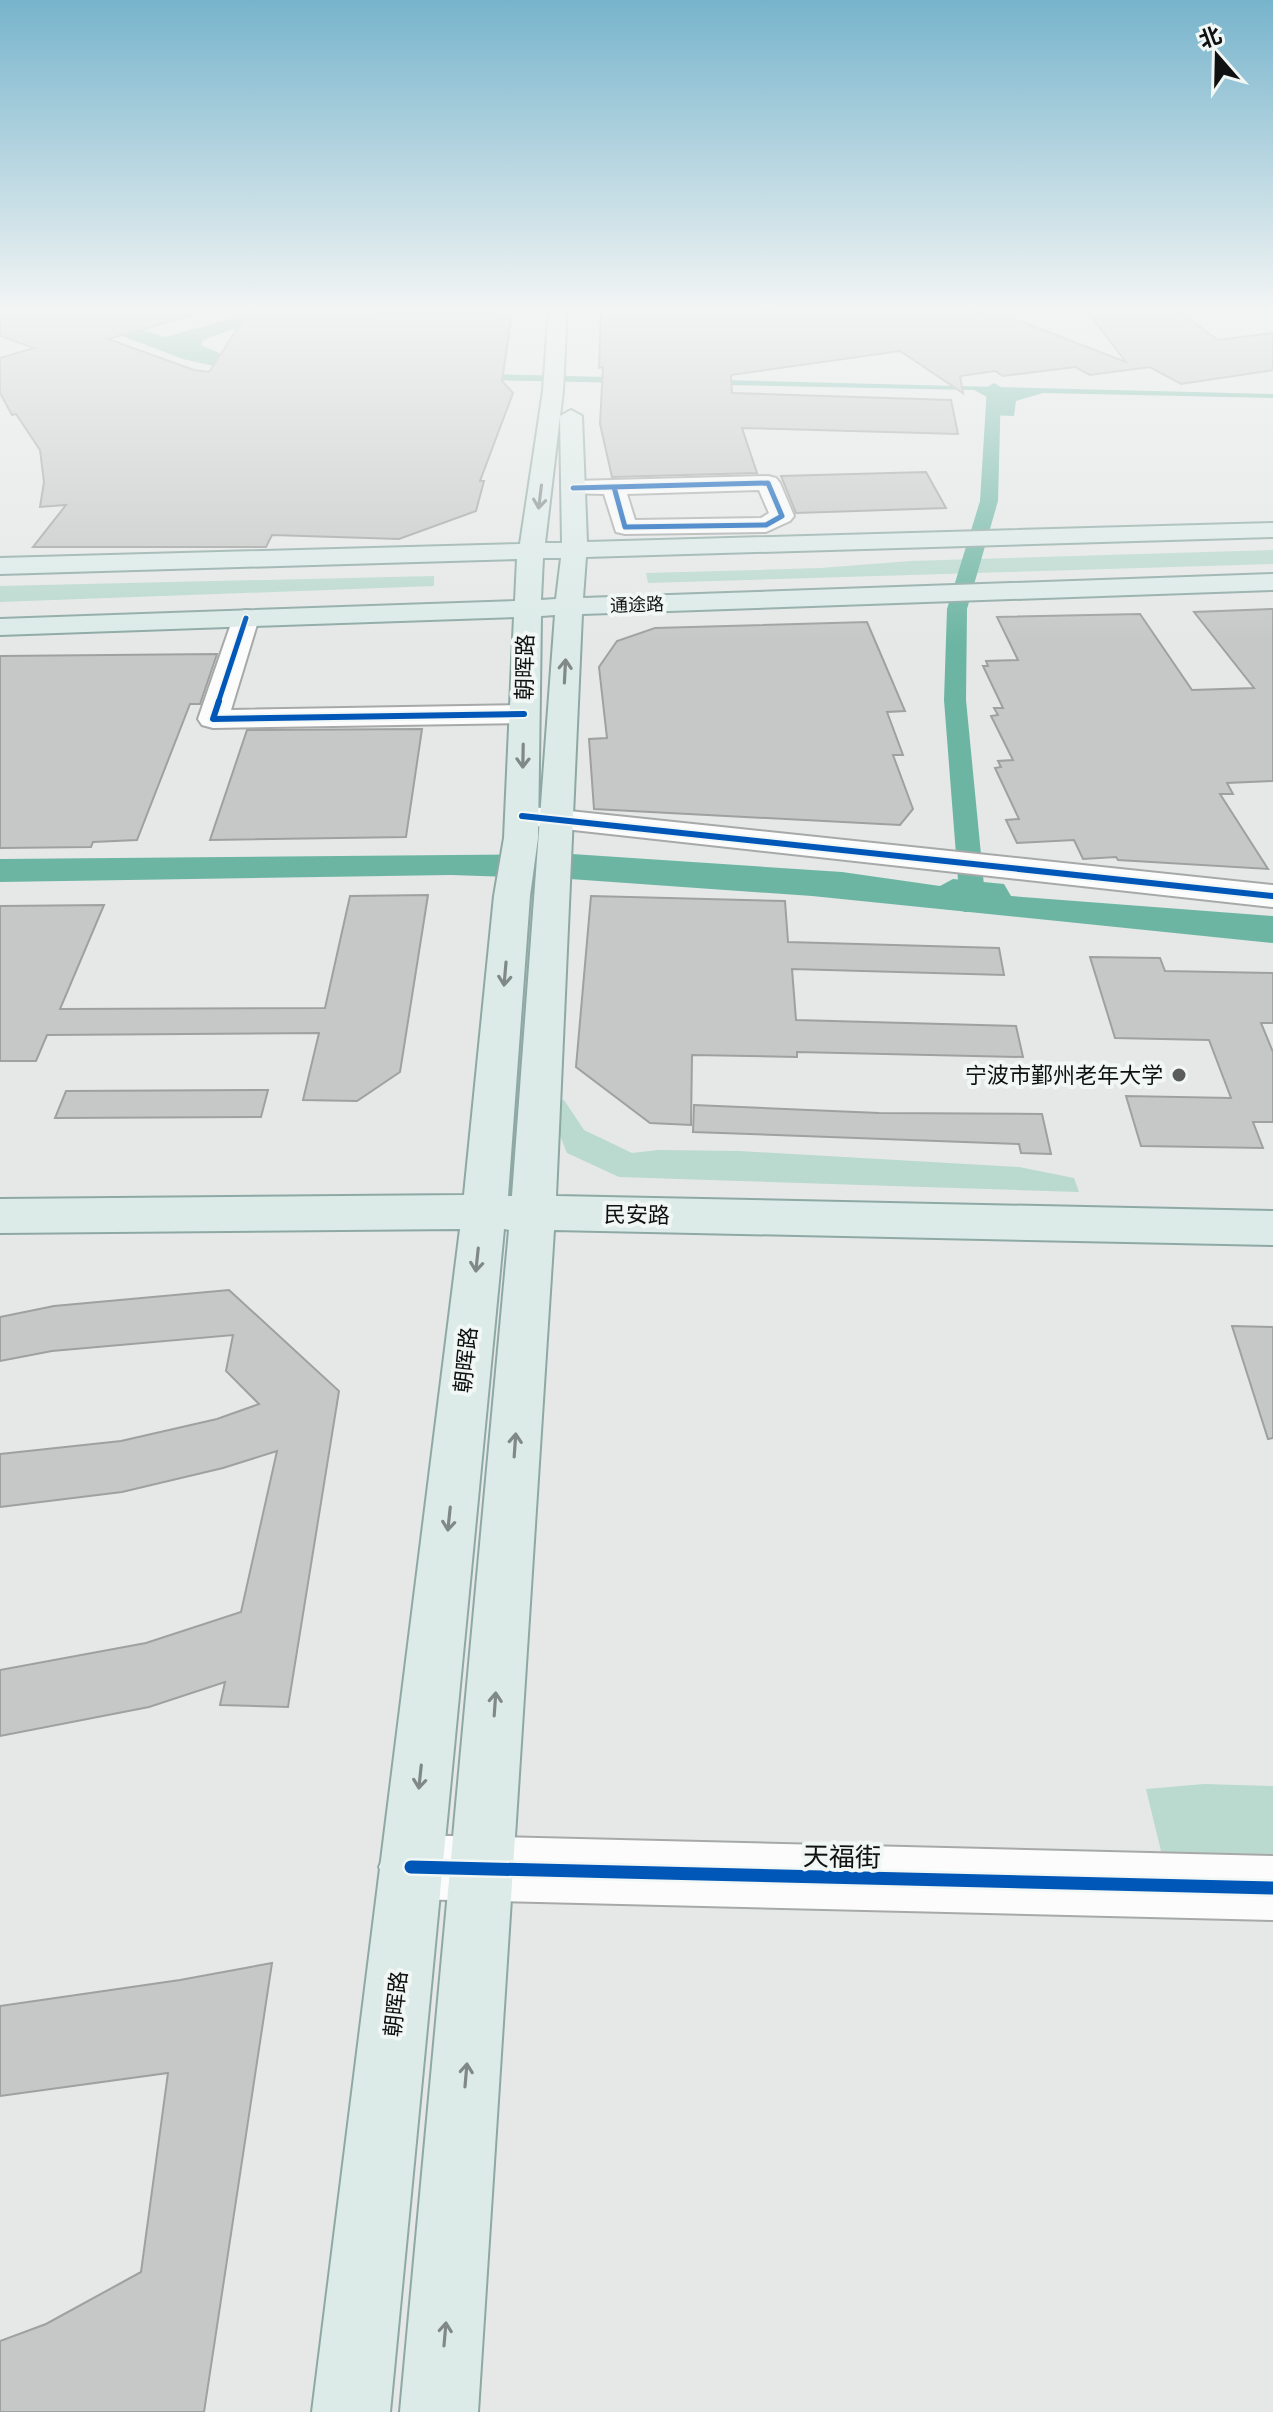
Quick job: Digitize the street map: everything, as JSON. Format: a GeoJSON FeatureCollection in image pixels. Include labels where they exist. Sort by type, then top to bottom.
{"type":"FeatureCollection","features":[{"type":"Feature","properties":{"kind":"main road","name":"朝晖路"},"geometry":{"type":"LineString","coordinates":[[439,2412],[483,1867],[508,1204],[532,895],[521,827],[526,601],[530,559],[556,419]]}},
{"type":"Feature","properties":{"kind":"main road","name":"朝晖路"},"geometry":{"type":"LineString","coordinates":[[532,895],[558,826],[574,557],[573,488],[564,419]]}},
{"type":"Feature","properties":{"kind":"main road","name":"通途路"},"geometry":{"type":"LineString","coordinates":[[574,557],[913,554],[1016,544],[1273,530]]}},
{"type":"Feature","properties":{"kind":"main road","name":"通途路"},"geometry":{"type":"LineString","coordinates":[[0,579],[939,540],[1016,544],[1273,544]]}},
{"type":"Feature","properties":{"kind":"main road","name":"通途路"},"geometry":{"type":"LineString","coordinates":[[0,566],[530,559]]}},
{"type":"Feature","properties":{"kind":"main road","name":"通途路"},"geometry":{"type":"LineString","coordinates":[[0,610],[570,600],[915,589],[1033,578],[1273,570]]}},
{"type":"Feature","properties":{"kind":"main road","name":"通途路"},"geometry":{"type":"LineString","coordinates":[[915,589],[1002,592],[1273,582]]}},
{"type":"Feature","properties":{"kind":"main road","name":"通途路"},"geometry":{"type":"LineString","coordinates":[[0,627],[246,618],[526,601]]}},
{"type":"Feature","properties":{"kind":"main road","name":"民安路"},"geometry":{"type":"LineString","coordinates":[[0,1192],[1273,1228]]}},
{"type":"Feature","properties":{"kind":"main road","name":"朝晖路"},"geometry":{"type":"LineString","coordinates":[[351,2412],[411,1867],[508,1204]]}},
{"type":"Feature","properties":{"kind":"main road","name":"民安路"},"geometry":{"type":"LineString","coordinates":[[0,1216],[508,1204],[1273,1204]]}},
{"type":"Feature","properties":{"kind":"street"},"geometry":{"type":"LineString","coordinates":[[573,488],[768,483],[782,516],[766,525],[625,527],[614,487]]}},
{"type":"Feature","properties":{"kind":"street"},"geometry":{"type":"LineString","coordinates":[[246,618],[213,719],[524,714]]}},
{"type":"Feature","properties":{"kind":"street"},"geometry":{"type":"LineString","coordinates":[[521,827],[558,826],[918,858],[1273,896]]}},
{"type":"Feature","properties":{"kind":"street","name":"天福街"},"geometry":{"type":"LineString","coordinates":[[411,1867],[1273,1888]]}},
{"type":"Feature","properties":{"kind":"shaded area"},"geometry":{"type":"Polygon","coordinates":[[[1273,550],[1273,564],[648,583],[646,573],[821,568],[910,561],[1273,550]]]}},
{"type":"Feature","properties":{"kind":"shaded area"},"geometry":{"type":"Polygon","coordinates":[[[434,576],[434,586],[0,602],[0,586],[434,576]]]}},
{"type":"Feature","properties":{"kind":"shaded area"},"geometry":{"type":"Polygon","coordinates":[[[572,854],[842,872],[940,886],[953,879],[1004,884],[1011,896],[1273,916],[1273,943],[812,896],[570,879],[451,875],[0,882],[0,859],[572,854]]]}},
{"type":"Feature","properties":{"kind":"shaded area"},"geometry":{"type":"Polygon","coordinates":[[[564,1100],[584,1130],[632,1153],[658,1150],[739,1151],[1019,1167],[1074,1178],[1079,1192],[619,1177],[567,1153],[548,1106],[564,1100]]]}},
{"type":"Feature","properties":{"kind":"shaded area"},"geometry":{"type":"Polygon","coordinates":[[[1204,1784],[1273,1786],[1273,1874],[1166,1872],[1146,1789],[1204,1784]]]}},
{"type":"Feature","properties":{"kind":"building"},"geometry":{"type":"Polygon","coordinates":[[[19,419],[503,419],[480,481],[484,481],[476,511],[399,539],[272,535],[266,547],[33,547],[66,505],[40,507],[44,482],[40,450],[19,419]]]}},
{"type":"Feature","properties":{"kind":"building"},"geometry":{"type":"Polygon","coordinates":[[[600,419],[955,419],[958,434],[742,428],[757,473],[612,477],[600,419]]]}},
{"type":"Feature","properties":{"kind":"building"},"geometry":{"type":"Polygon","coordinates":[[[926,472],[946,508],[796,513],[781,476],[926,472]]]}},
{"type":"Feature","properties":{"kind":"building"},"geometry":{"type":"Polygon","coordinates":[[[1273,609],[1273,781],[1227,783],[1233,794],[1220,794],[1268,869],[1118,860],[1116,857],[1083,859],[1074,840],[1017,843],[1006,820],[1019,819],[995,768],[1001,767],[998,761],[1013,760],[991,716],[998,715],[994,708],[1003,708],[983,666],[988,666],[986,661],[1018,660],[997,617],[1140,614],[1192,690],[1254,688],[1194,612],[1273,609]]]}},
{"type":"Feature","properties":{"kind":"building"},"geometry":{"type":"Polygon","coordinates":[[[867,622],[905,711],[887,712],[903,755],[893,755],[913,809],[900,825],[594,809],[589,739],[607,738],[599,667],[617,641],[655,628],[867,622]]]}},
{"type":"Feature","properties":{"kind":"building"},"geometry":{"type":"Polygon","coordinates":[[[217,654],[200,704],[190,704],[137,840],[93,842],[91,847],[0,848],[0,656],[217,654]]]}},
{"type":"Feature","properties":{"kind":"building"},"geometry":{"type":"Polygon","coordinates":[[[422,729],[406,837],[210,840],[247,730],[422,729]]]}},
{"type":"Feature","properties":{"kind":"building"},"geometry":{"type":"Polygon","coordinates":[[[428,895],[400,1072],[357,1101],[303,1100],[319,1033],[47,1035],[36,1061],[0,1061],[0,906],[104,905],[60,1009],[325,1008],[350,896],[428,895]]]}},
{"type":"Feature","properties":{"kind":"building"},"geometry":{"type":"Polygon","coordinates":[[[591,896],[785,901],[788,942],[999,948],[1004,975],[792,969],[796,1020],[1016,1026],[1023,1057],[797,1052],[797,1057],[692,1055],[691,1125],[650,1123],[576,1067],[591,896]]]}},
{"type":"Feature","properties":{"kind":"building"},"geometry":{"type":"Polygon","coordinates":[[[1090,957],[1160,958],[1165,971],[1273,973],[1273,1023],[1261,1023],[1273,1052],[1273,1122],[1253,1122],[1263,1148],[1141,1146],[1126,1096],[1231,1098],[1209,1040],[1115,1038],[1090,957]]]}},
{"type":"Feature","properties":{"kind":"building"},"geometry":{"type":"Polygon","coordinates":[[[268,1090],[261,1117],[55,1118],[66,1091],[268,1090]]]}},
{"type":"Feature","properties":{"kind":"building"},"geometry":{"type":"Polygon","coordinates":[[[694,1105],[879,1113],[1042,1114],[1051,1154],[1021,1153],[1019,1144],[693,1132],[694,1105]]]}},
{"type":"Feature","properties":{"kind":"building"},"geometry":{"type":"Polygon","coordinates":[[[229,1290],[339,1391],[288,1707],[220,1705],[225,1682],[149,1707],[0,1736],[0,1670],[146,1643],[241,1612],[277,1451],[223,1468],[122,1492],[0,1507],[0,1454],[121,1441],[217,1419],[259,1404],[226,1371],[233,1335],[52,1351],[0,1361],[0,1317],[54,1306],[229,1290]]]}},
{"type":"Feature","properties":{"kind":"building"},"geometry":{"type":"Polygon","coordinates":[[[1232,1326],[1273,1327],[1273,1438],[1268,1439],[1232,1326]]]}},
{"type":"Feature","properties":{"kind":"building"},"geometry":{"type":"Polygon","coordinates":[[[272,1963],[204,2412],[0,2412],[0,2341],[46,2324],[141,2272],[168,2073],[0,2096],[0,2006],[180,1980],[272,1963]]]}},
{"type":"Feature","properties":{"kind":"waterway"},"geometry":{"type":"LineString","coordinates":[[973,906],[955,700],[957,609],[989,501],[993,419]]}},
{"type":"Feature","properties":{"kind":"cycle path"},"geometry":{"type":"LineString","coordinates":[[573,488],[768,483],[782,516],[766,525],[625,527],[614,487]]}},
{"type":"Feature","properties":{"kind":"cycle path"},"geometry":{"type":"LineString","coordinates":[[246,618],[213,719],[524,714]]}},
{"type":"Feature","properties":{"kind":"cycle path"},"geometry":{"type":"LineString","coordinates":[[522,816],[1273,896]]}},
{"type":"Feature","properties":{"kind":"cycle path"},"geometry":{"type":"LineString","coordinates":[[411,1867],[1273,1888]]}},
{"type":"Feature","properties":{"kind":"place","name":"宁波市鄞州老年大学"},"geometry":{"type":"Point","coordinates":[1179,1075]}}]}
